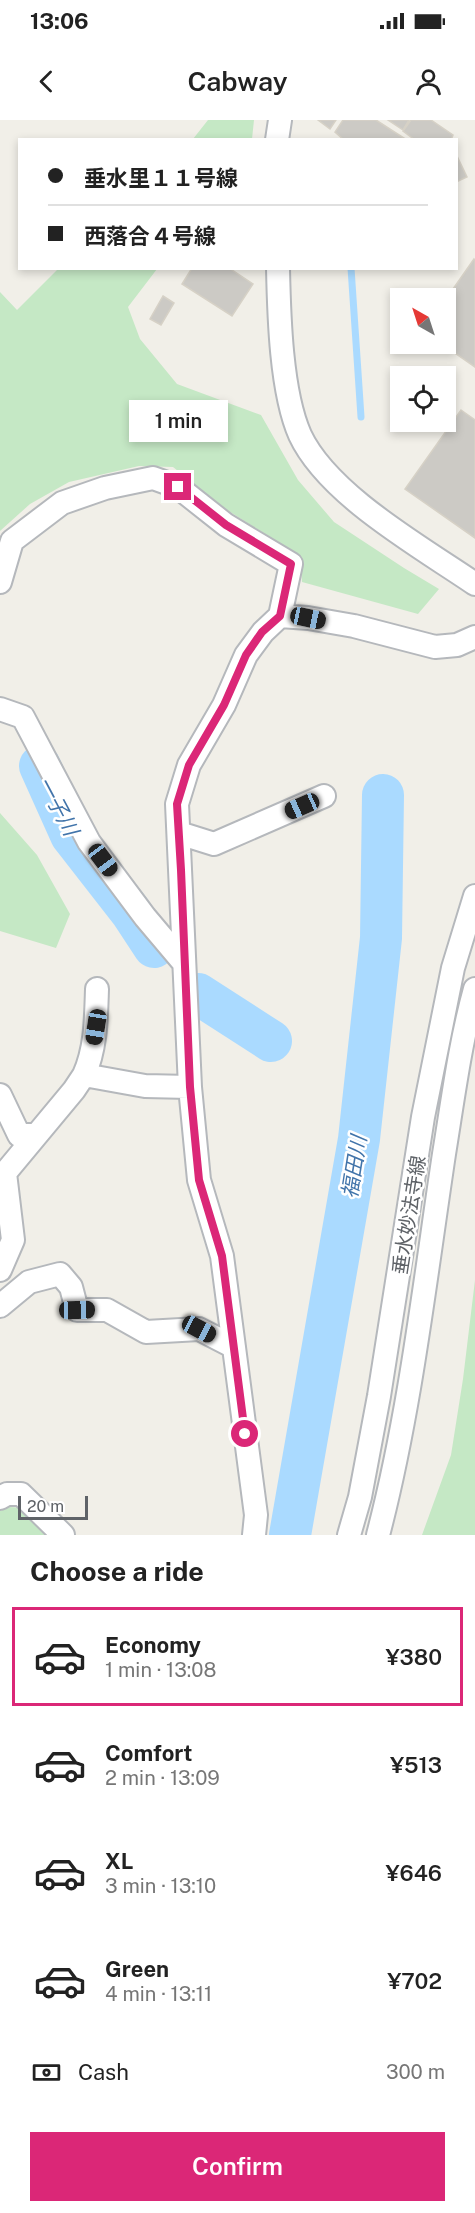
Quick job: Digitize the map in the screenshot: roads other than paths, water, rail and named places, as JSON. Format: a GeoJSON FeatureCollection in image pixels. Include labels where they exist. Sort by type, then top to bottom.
{"type":"FeatureCollection","features":[{"type":"Feature","properties":{"kind":"street"},"geometry":{"type":"LineString","coordinates":[[277,138],[280,120]]}},
{"type":"Feature","properties":{"kind":"street"},"geometry":{"type":"LineString","coordinates":[[278,270],[282,349],[291,408],[300,434],[312,456],[346,493],[475,584]]}},
{"type":"Feature","properties":{"kind":"street"},"geometry":{"type":"LineString","coordinates":[[0,582],[12,542],[62,503],[105,488],[153,478],[178,487],[226,525],[291,564],[280,616],[262,632],[246,655],[224,705],[189,765],[177,804],[190,1087],[199,1180],[222,1256],[256,1515],[254,1535]]}},
{"type":"Feature","properties":{"kind":"street"},"geometry":{"type":"LineString","coordinates":[[280,616],[354,626],[435,647],[457,645],[475,637]]}},
{"type":"Feature","properties":{"kind":"street"},"geometry":{"type":"LineString","coordinates":[[0,709],[23,717],[89,842],[145,917],[183,962]]}},
{"type":"Feature","properties":{"kind":"street"},"geometry":{"type":"LineString","coordinates":[[179,833],[214,844],[324,796]]}},
{"type":"Feature","properties":{"kind":"street","name":"垂水妙法寺線"},"geometry":{"type":"LineString","coordinates":[[350,1535],[360,1497],[379,1396],[428,1094],[453,968],[475,896]]}},
{"type":"Feature","properties":{"kind":"street"},"geometry":{"type":"LineString","coordinates":[[0,1270],[14,1240],[2,1177],[84,1075],[90,1060],[96,1027],[97,989]]}},
{"type":"Feature","properties":{"kind":"street","name":"垂水妙法寺線"},"geometry":{"type":"LineString","coordinates":[[378,1535],[386,1506],[408,1386],[467,1017],[475,989]]}},
{"type":"Feature","properties":{"kind":"street"},"geometry":{"type":"LineString","coordinates":[[84,1075],[145,1086],[190,1087]]}},
{"type":"Feature","properties":{"kind":"street"},"geometry":{"type":"LineString","coordinates":[[0,1095],[19,1135],[35,1135]]}},
{"type":"Feature","properties":{"kind":"street"},"geometry":{"type":"LineString","coordinates":[[0,1306],[29,1282],[60,1274],[71,1287],[77,1310],[107,1310],[146,1332],[199,1329],[234,1347]]}},
{"type":"Feature","properties":{"kind":"street"},"geometry":{"type":"LineString","coordinates":[[0,1498],[7,1494],[21,1494],[63,1535]]}},
{"type":"Feature","properties":{"kind":"waterway"},"geometry":{"type":"LineString","coordinates":[[351,270],[361,417]]}},
{"type":"Feature","properties":{"kind":"waterway","name":"一子川"},"geometry":{"type":"LineString","coordinates":[[40,766],[71,835],[131,912],[154,947]]}},
{"type":"Feature","properties":{"kind":"waterway","name":"福田川"},"geometry":{"type":"LineString","coordinates":[[290,1535],[359,1139],[381,938],[383,795]]}},
{"type":"Feature","properties":{"kind":"waterway","name":"一子川"},"geometry":{"type":"LineString","coordinates":[[198,994],[271,1041]]}}]}
